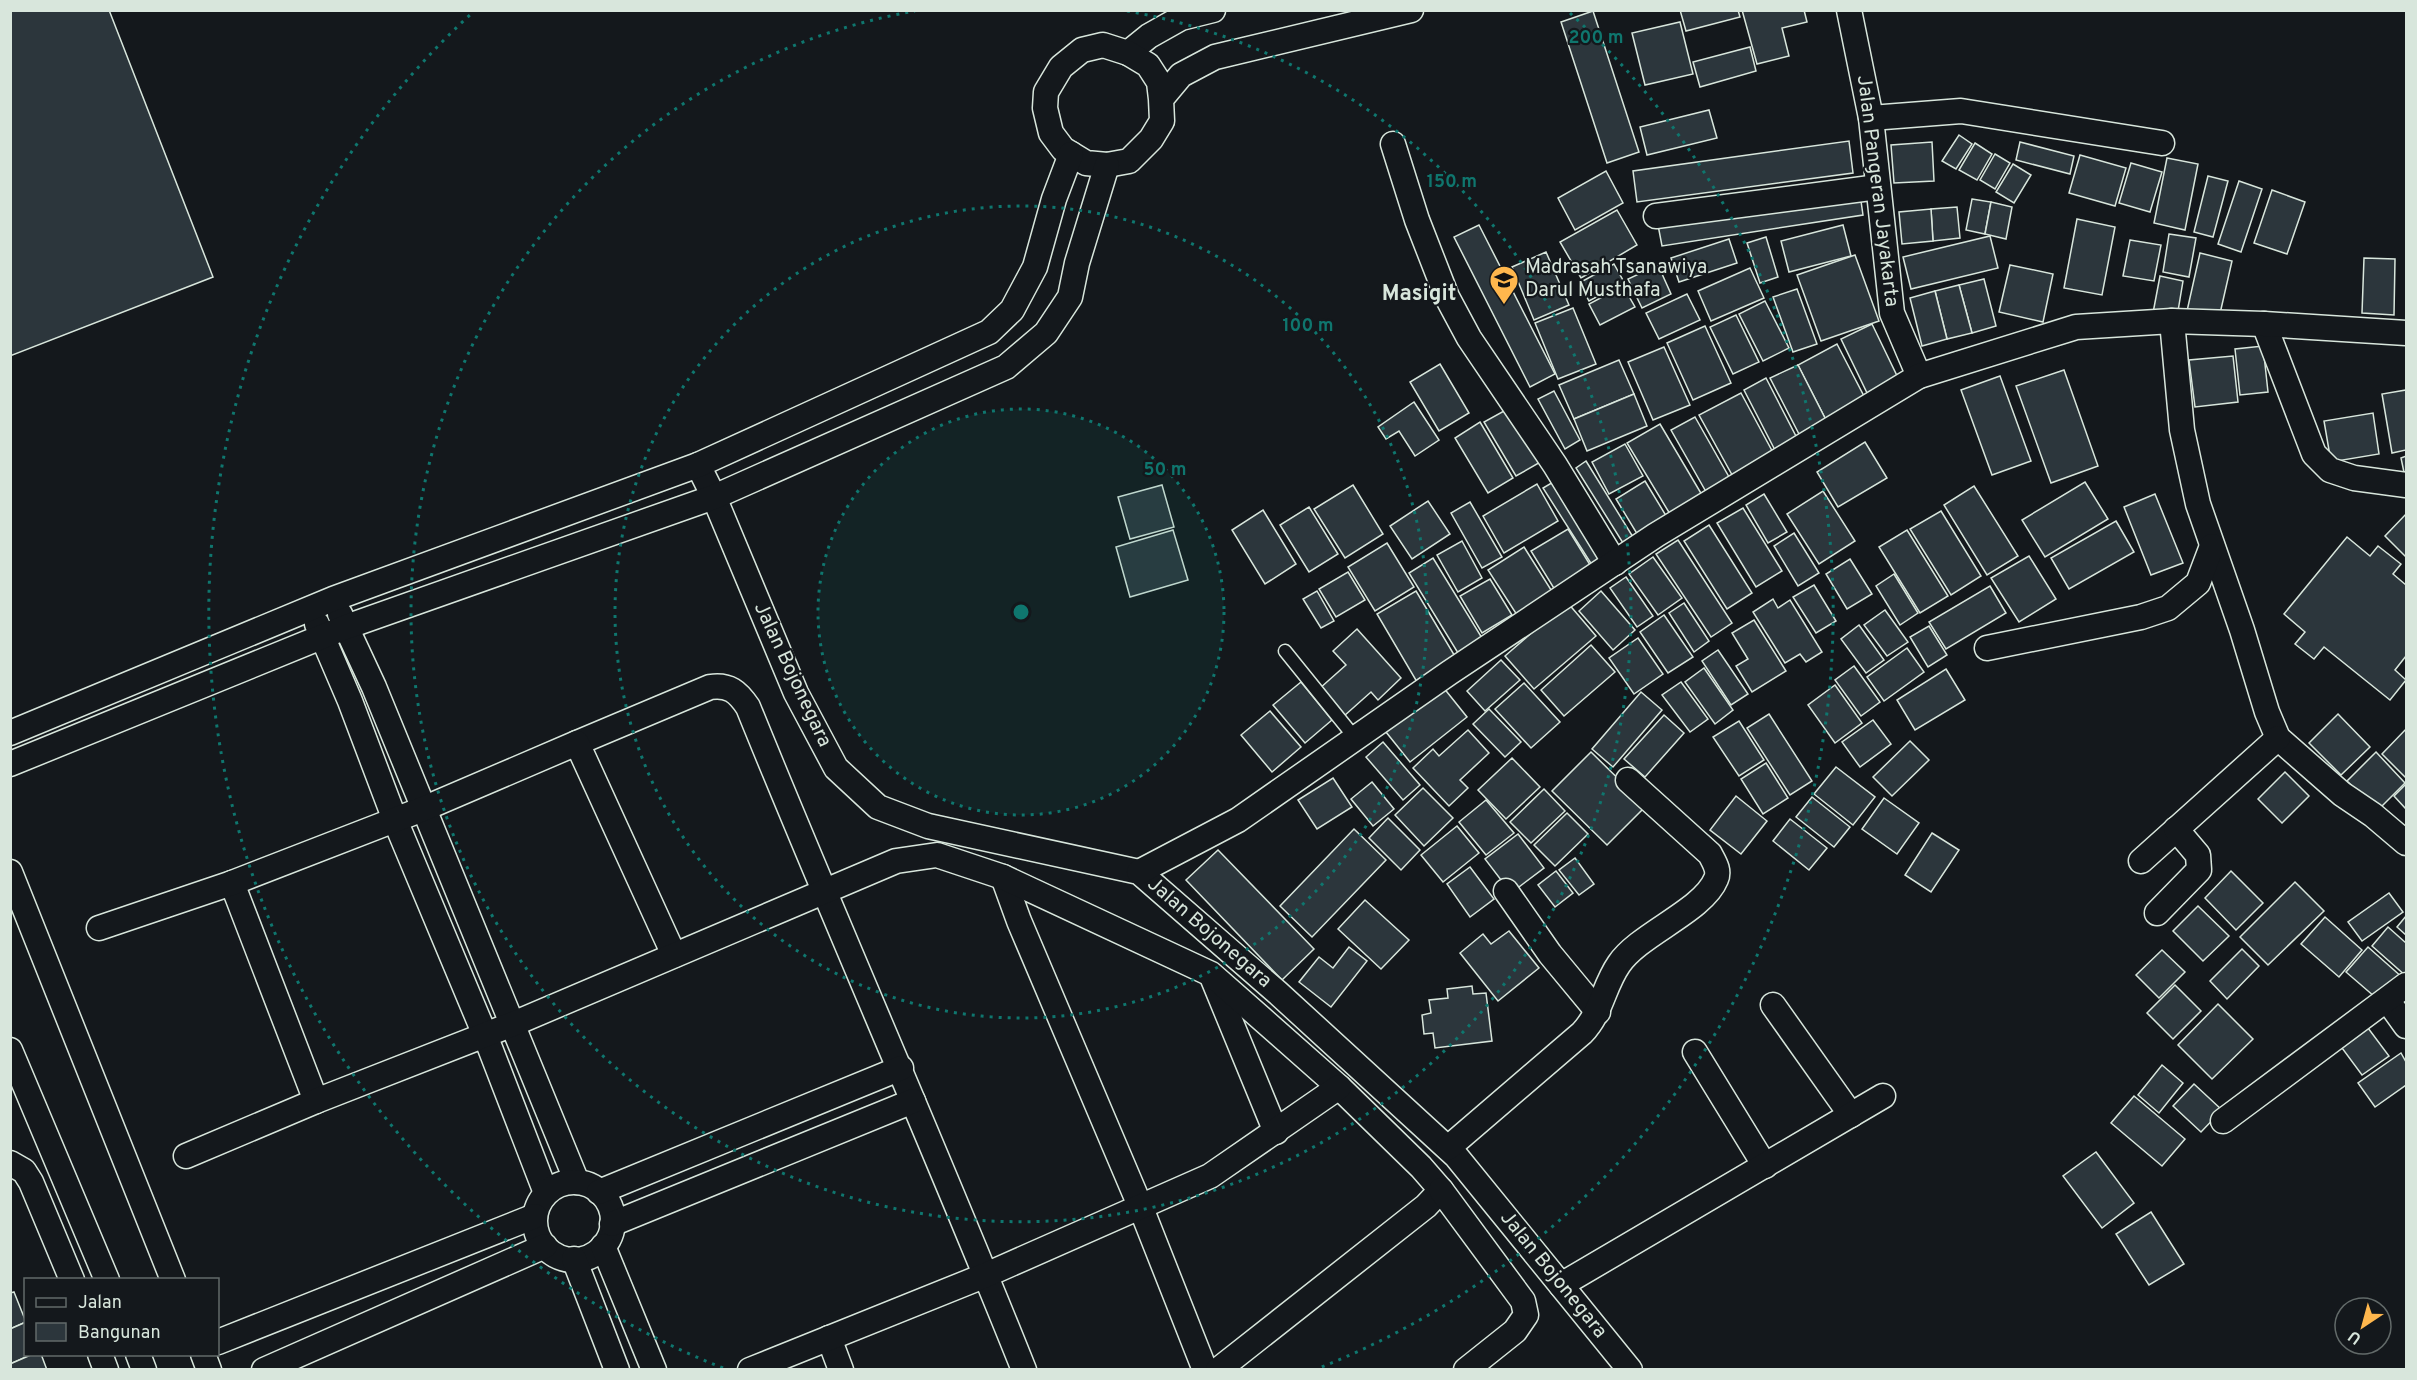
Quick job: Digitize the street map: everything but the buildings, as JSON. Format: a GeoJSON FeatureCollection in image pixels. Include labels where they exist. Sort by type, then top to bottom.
{"type":"FeatureCollection","features":[{"type":"Feature","properties":{"kind":"street"},"geometry":{"type":"LineString","coordinates":[[1128,53],[1149,36],[1181,18],[1213,10]]}},
{"type":"Feature","properties":{"kind":"street"},"geometry":{"type":"LineString","coordinates":[[1161,99],[1181,75],[1215,57],[1411,10]]}},
{"type":"Feature","properties":{"kind":"street","name":"Jalan Pangeran Jayakarta"},"geometry":{"type":"LineString","coordinates":[[1849,10],[1871,118],[1892,313],[1919,376]]}},
{"type":"Feature","properties":{"kind":"street"},"geometry":{"type":"LineString","coordinates":[[1103,45],[1128,53],[1148,65],[1159,82],[1162,121],[1151,139],[1129,161],[1107,165],[1086,163],[1063,149],[1051,133],[1045,108],[1047,92],[1061,67],[1082,50],[1103,45]]}},
{"type":"Feature","properties":{"kind":"street"},"geometry":{"type":"LineString","coordinates":[[1871,118],[1961,111],[2162,143]]}},
{"type":"Feature","properties":{"kind":"street"},"geometry":{"type":"LineString","coordinates":[[1393,144],[1417,220],[1463,328],[1478,355],[1555,465],[1615,563]]}},
{"type":"Feature","properties":{"kind":"street"},"geometry":{"type":"LineString","coordinates":[[10,733],[322,604],[698,465],[989,332],[1012,310],[1035,267],[1054,199],[1071,154]]}},
{"type":"Feature","properties":{"kind":"street"},"geometry":{"type":"LineString","coordinates":[[10,765],[346,627],[714,497],[1006,367],[1046,333],[1070,297],[1077,263],[1107,165]]}},
{"type":"Feature","properties":{"kind":"street"},"geometry":{"type":"LineString","coordinates":[[1656,216],[1878,187]]}},
{"type":"Feature","properties":{"kind":"street"},"geometry":{"type":"LineString","coordinates":[[2172,321],[2182,430],[2198,504],[2242,630],[2267,712],[2278,738],[2342,794],[2406,843]]}},
{"type":"Feature","properties":{"kind":"street"},"geometry":{"type":"LineString","coordinates":[[1139,873],[1238,820],[1449,673],[1656,535],[1919,376],[2076,327],[2172,321],[2406,333]]}},
{"type":"Feature","properties":{"kind":"street"},"geometry":{"type":"LineString","coordinates":[[2264,324],[2314,454],[2330,471],[2354,478],[2406,485]]}},
{"type":"Feature","properties":{"kind":"street","name":"Jalan Bojonegara"},"geometry":{"type":"LineString","coordinates":[[698,465],[714,497],[796,693],[836,768],[878,807],[928,826],[1139,873],[1278,993],[1448,1148],[1629,1370]]}},
{"type":"Feature","properties":{"kind":"street"},"geometry":{"type":"LineString","coordinates":[[1987,648],[2141,617],[2168,608],[2198,583],[2212,546]]}},
{"type":"Feature","properties":{"kind":"street"},"geometry":{"type":"LineString","coordinates":[[322,604],[346,627],[374,687],[577,1182]]}},
{"type":"Feature","properties":{"kind":"street"},"geometry":{"type":"LineString","coordinates":[[322,604],[322,637],[350,701],[395,820],[484,1035],[546,1193]]}},
{"type":"Feature","properties":{"kind":"street"},"geometry":{"type":"LineString","coordinates":[[99,928],[232,883],[395,820],[710,687],[723,685],[738,693],[748,707],[823,892],[901,1068],[1024,1370]]}},
{"type":"Feature","properties":{"kind":"street"},"geometry":{"type":"LineString","coordinates":[[2141,861],[2278,738]]}},
{"type":"Feature","properties":{"kind":"street"},"geometry":{"type":"LineString","coordinates":[[577,743],[674,956]]}},
{"type":"Feature","properties":{"kind":"street"},"geometry":{"type":"LineString","coordinates":[[1448,1148],[1582,1033],[1598,1012],[1612,976],[1627,955],[1700,899],[1717,878],[1717,866],[1710,854],[1628,780]]}},
{"type":"Feature","properties":{"kind":"street"},"geometry":{"type":"LineString","coordinates":[[2157,913],[2199,870],[2198,855],[2176,829]]}},
{"type":"Feature","properties":{"kind":"street"},"geometry":{"type":"LineString","coordinates":[[186,1156],[316,1101],[513,1024],[896,861],[937,855],[1003,877],[1211,974],[1339,1087],[1421,1167],[1441,1190],[1523,1301],[1526,1315],[1515,1331],[1466,1370]]}},
{"type":"Feature","properties":{"kind":"street"},"geometry":{"type":"LineString","coordinates":[[10,872],[172,1278]]}},
{"type":"Feature","properties":{"kind":"street"},"geometry":{"type":"LineString","coordinates":[[1003,877],[1019,921],[1141,1208],[1205,1370]]}},
{"type":"Feature","properties":{"kind":"street"},"geometry":{"type":"LineString","coordinates":[[232,883],[316,1101]]}},
{"type":"Feature","properties":{"kind":"street"},"geometry":{"type":"LineString","coordinates":[[1506,891],[1550,954],[1598,1012]]}},
{"type":"Feature","properties":{"kind":"street"},"geometry":{"type":"LineString","coordinates":[[1211,974],[1276,1132]]}},
{"type":"Feature","properties":{"kind":"street"},"geometry":{"type":"LineString","coordinates":[[2223,1121],[2406,986]]}},
{"type":"Feature","properties":{"kind":"street"},"geometry":{"type":"LineString","coordinates":[[2388,1001],[2406,1026]]}},
{"type":"Feature","properties":{"kind":"street"},"geometry":{"type":"LineString","coordinates":[[1773,1005],[1851,1115]]}},
{"type":"Feature","properties":{"kind":"street"},"geometry":{"type":"LineString","coordinates":[[1695,1053],[1765,1166]]}},
{"type":"Feature","properties":{"kind":"street"},"geometry":{"type":"LineString","coordinates":[[12,1056],[19,1094],[106,1278]]}},
{"type":"Feature","properties":{"kind":"street"},"geometry":{"type":"LineString","coordinates":[[599,1192],[901,1068]]}},
{"type":"Feature","properties":{"kind":"street"},"geometry":{"type":"LineString","coordinates":[[750,1370],[986,1275],[1210,1176],[1339,1087]]}},
{"type":"Feature","properties":{"kind":"street"},"geometry":{"type":"LineString","coordinates":[[1562,1285],[1883,1096]]}},
{"type":"Feature","properties":{"kind":"street"},"geometry":{"type":"LineString","coordinates":[[612,1224],[913,1101]]}},
{"type":"Feature","properties":{"kind":"street"},"geometry":{"type":"LineString","coordinates":[[10,1163],[24,1171],[31,1182],[71,1278]]}},
{"type":"Feature","properties":{"kind":"street"},"geometry":{"type":"LineString","coordinates":[[577,1182],[599,1192],[610,1208],[612,1224],[611,1233],[603,1246],[586,1257],[574,1259],[561,1257],[545,1246],[536,1229],[535,1216],[539,1203],[546,1193],[557,1185],[577,1182]]}},
{"type":"Feature","properties":{"kind":"street"},"geometry":{"type":"LineString","coordinates":[[1218,1370],[1426,1206],[1441,1190]]}},
{"type":"Feature","properties":{"kind":"street"},"geometry":{"type":"LineString","coordinates":[[219,1342],[535,1216]]}},
{"type":"Feature","properties":{"kind":"street"},"geometry":{"type":"LineString","coordinates":[[264,1370],[545,1246]]}},
{"type":"Feature","properties":{"kind":"street"},"geometry":{"type":"LineString","coordinates":[[603,1246],[654,1370]]}},
{"type":"Feature","properties":{"kind":"street"},"geometry":{"type":"LineString","coordinates":[[574,1259],[617,1370]]}},
{"type":"Feature","properties":{"kind":"street"},"geometry":{"type":"LineString","coordinates":[[829,1338],[841,1370]]}},
{"type":"Feature","properties":{"kind":"lane"},"geometry":{"type":"LineString","coordinates":[[1285,651],[1356,739]]}},
{"type":"Feature","properties":{"kind":"place","name":"Madrasah Tsanawiya Darul Musthafa"},"geometry":{"type":"Point","coordinates":[1504,306]}},
{"type":"Feature","properties":{"kind":"district","name":"Masigit"},"geometry":{"type":"Point","coordinates":[1419,294]}}]}
